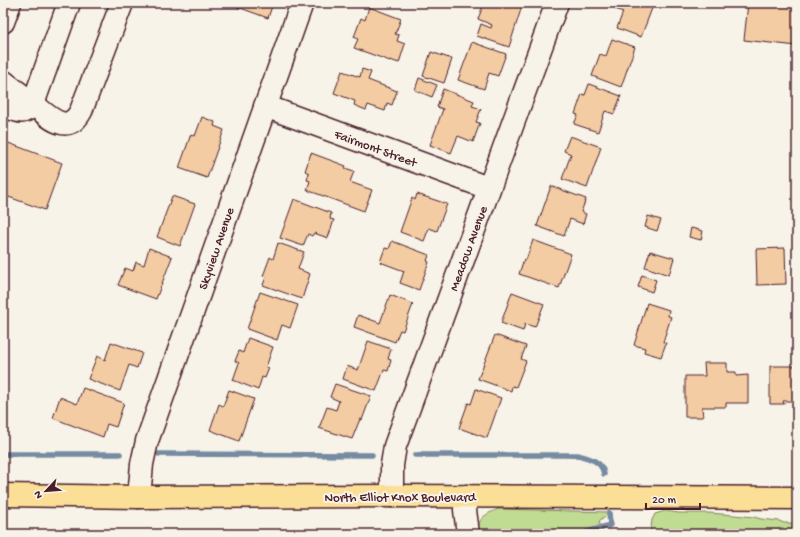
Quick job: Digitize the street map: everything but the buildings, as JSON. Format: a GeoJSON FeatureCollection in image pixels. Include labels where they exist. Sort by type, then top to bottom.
{"type":"FeatureCollection","features":[{"type":"Feature","properties":{"kind":"main road","name":"North Elliot Knox Boulevard"},"geometry":{"type":"LineString","coordinates":[[3,494],[139,497],[466,496],[797,498]]}},
{"type":"Feature","properties":{"kind":"street"},"geometry":{"type":"LineString","coordinates":[[3,22],[10,3]]}},
{"type":"Feature","properties":{"kind":"street"},"geometry":{"type":"LineString","coordinates":[[3,105],[22,113],[28,111],[33,104],[69,3]]}},
{"type":"Feature","properties":{"kind":"street"},"geometry":{"type":"LineString","coordinates":[[3,81],[51,119],[68,124],[78,118],[122,3]]}},
{"type":"Feature","properties":{"kind":"street","name":"Skyview Avenue"},"geometry":{"type":"LineString","coordinates":[[139,497],[142,464],[147,441],[302,3]]}},
{"type":"Feature","properties":{"kind":"street","name":"Meadow Avenue"},"geometry":{"type":"LineString","coordinates":[[392,496],[392,465],[395,446],[488,188],[557,3]]}},
{"type":"Feature","properties":{"kind":"street","name":"Fairmont Street"},"geometry":{"type":"LineString","coordinates":[[265,106],[488,188]]}},
{"type":"Feature","properties":{"kind":"street"},"geometry":{"type":"LineString","coordinates":[[466,496],[465,510],[468,534]]}},
{"type":"Feature","properties":{"kind":"green space"},"geometry":{"type":"Polygon","coordinates":[[[499,509],[608,512],[608,514],[599,522],[604,534],[479,534],[479,524],[483,517],[490,512],[499,509]]]}},
{"type":"Feature","properties":{"kind":"green space"},"geometry":{"type":"Polygon","coordinates":[[[665,511],[734,515],[784,523],[797,523],[797,534],[650,534],[652,520],[655,514],[665,511]]]}},
{"type":"Feature","properties":{"kind":"waterway"},"geometry":{"type":"LineString","coordinates":[[3,454],[120,454]]}},
{"type":"Feature","properties":{"kind":"waterway"},"geometry":{"type":"LineString","coordinates":[[159,454],[372,455]]}},
{"type":"Feature","properties":{"kind":"waterway"},"geometry":{"type":"LineString","coordinates":[[415,455],[578,455],[598,463],[604,474]]}},
{"type":"Feature","properties":{"kind":"waterway"},"geometry":{"type":"LineString","coordinates":[[581,534],[610,525],[609,513]]}}]}
